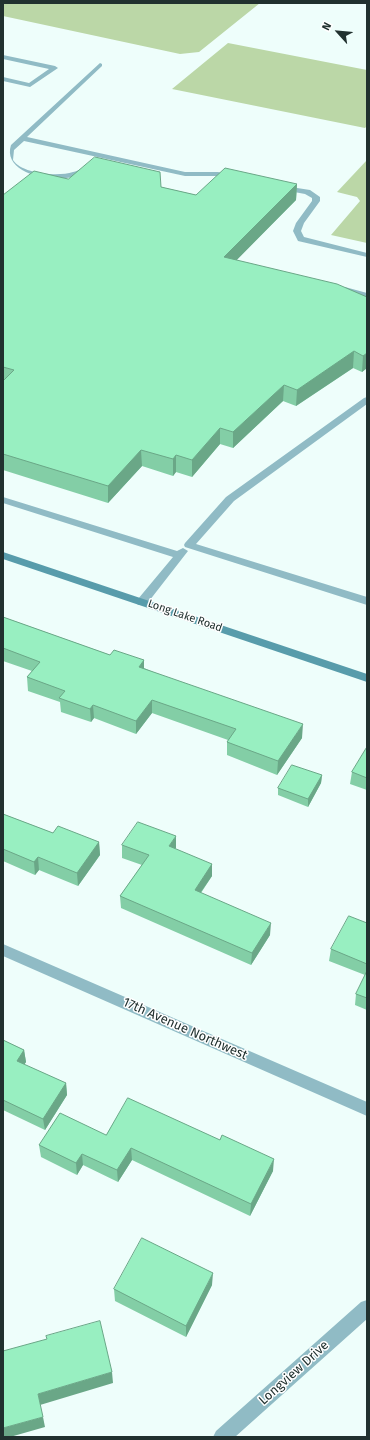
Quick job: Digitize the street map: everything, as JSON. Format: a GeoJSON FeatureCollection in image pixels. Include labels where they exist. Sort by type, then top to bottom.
{"type":"FeatureCollection","features":[{"type":"Feature","properties":{"kind":"street"},"geometry":{"type":"LineString","coordinates":[[3,57],[55,68],[30,85],[3,79]]}},
{"type":"Feature","properties":{"kind":"street"},"geometry":{"type":"LineString","coordinates":[[100,65],[22,138],[10,152],[9,160],[13,166],[31,174],[57,176],[82,173],[106,156]]}},
{"type":"Feature","properties":{"kind":"street"},"geometry":{"type":"LineString","coordinates":[[22,138],[185,174],[218,174],[240,179]]}},
{"type":"Feature","properties":{"kind":"street"},"geometry":{"type":"LineString","coordinates":[[270,185],[307,192],[316,197],[316,201],[300,223],[297,231],[301,239],[367,255]]}},
{"type":"Feature","properties":{"kind":"street"},"geometry":{"type":"LineString","coordinates":[[337,288],[367,296]]}},
{"type":"Feature","properties":{"kind":"street"},"geometry":{"type":"LineString","coordinates":[[142,602],[179,555],[230,499],[367,400]]}},
{"type":"Feature","properties":{"kind":"street"},"geometry":{"type":"LineString","coordinates":[[3,500],[179,555]]}},
{"type":"Feature","properties":{"kind":"street"},"geometry":{"type":"LineString","coordinates":[[189,545],[367,601]]}},
{"type":"Feature","properties":{"kind":"street","name":"Long Lake Road"},"geometry":{"type":"LineString","coordinates":[[3,555],[367,678]]}},
{"type":"Feature","properties":{"kind":"street","name":"17th Avenue Northwest"},"geometry":{"type":"LineString","coordinates":[[3,950],[367,1108]]}},
{"type":"Feature","properties":{"kind":"street","name":"Longview Drive"},"geometry":{"type":"LineString","coordinates":[[222,1437],[367,1308]]}},
{"type":"Feature","properties":{"kind":"green space"},"geometry":{"type":"Polygon","coordinates":[[[3,3],[260,3],[199,52],[180,54],[3,16],[3,3]]]}},
{"type":"Feature","properties":{"kind":"green space"},"geometry":{"type":"Polygon","coordinates":[[[228,43],[367,70],[367,126],[365,128],[172,89],[228,43]]]}},
{"type":"Feature","properties":{"kind":"green space"},"geometry":{"type":"Polygon","coordinates":[[[367,160],[367,243],[331,235],[360,201],[357,197],[337,192],[367,160]]]}},
{"type":"Feature","properties":{"kind":"building"},"geometry":{"type":"Polygon","coordinates":[[[95,157],[160,172],[161,187],[196,195],[225,168],[297,184],[224,257],[337,284],[367,297],[367,353],[363,356],[354,351],[297,390],[284,385],[233,432],[220,428],[192,460],[176,455],[173,459],[141,450],[108,486],[3,454],[3,381],[14,370],[3,367],[3,195],[34,171],[68,179],[95,157]]]}},
{"type":"Feature","properties":{"kind":"building"},"geometry":{"type":"Polygon","coordinates":[[[3,617],[110,655],[114,650],[144,660],[139,667],[303,724],[278,761],[227,742],[236,729],[152,700],[136,721],[93,705],[90,709],[59,698],[65,691],[27,677],[40,662],[3,648],[3,617]]]}},
{"type":"Feature","properties":{"kind":"building"},"geometry":{"type":"Polygon","coordinates":[[[367,747],[367,778],[352,772],[367,747]]]}},
{"type":"Feature","properties":{"kind":"building"},"geometry":{"type":"Polygon","coordinates":[[[292,765],[322,775],[308,799],[278,788],[292,765]]]}},
{"type":"Feature","properties":{"kind":"building"},"geometry":{"type":"Polygon","coordinates":[[[3,814],[53,833],[58,826],[99,842],[77,873],[38,857],[34,862],[3,849],[3,814]]]}},
{"type":"Feature","properties":{"kind":"building"},"geometry":{"type":"Polygon","coordinates":[[[138,822],[176,836],[169,846],[212,864],[195,890],[271,923],[252,953],[120,896],[149,855],[122,845],[138,822]]]}},
{"type":"Feature","properties":{"kind":"building"},"geometry":{"type":"Polygon","coordinates":[[[349,916],[367,923],[367,964],[331,949],[349,916]]]}},
{"type":"Feature","properties":{"kind":"building"},"geometry":{"type":"Polygon","coordinates":[[[367,971],[367,998],[356,994],[367,971]]]}},
{"type":"Feature","properties":{"kind":"building"},"geometry":{"type":"Polygon","coordinates":[[[3,1040],[24,1050],[17,1061],[66,1083],[43,1119],[3,1100],[3,1040]]]}},
{"type":"Feature","properties":{"kind":"building"},"geometry":{"type":"Polygon","coordinates":[[[128,1098],[220,1140],[222,1135],[274,1159],[251,1204],[131,1148],[117,1170],[82,1154],[76,1163],[39,1145],[60,1113],[106,1135],[128,1098]]]}},
{"type":"Feature","properties":{"kind":"building"},"geometry":{"type":"Polygon","coordinates":[[[142,1238],[213,1273],[186,1326],[114,1289],[142,1238]]]}},
{"type":"Feature","properties":{"kind":"building"},"geometry":{"type":"Polygon","coordinates":[[[100,1321],[112,1372],[38,1394],[43,1417],[3,1428],[3,1351],[47,1339],[46,1336],[100,1321]]]}}]}
